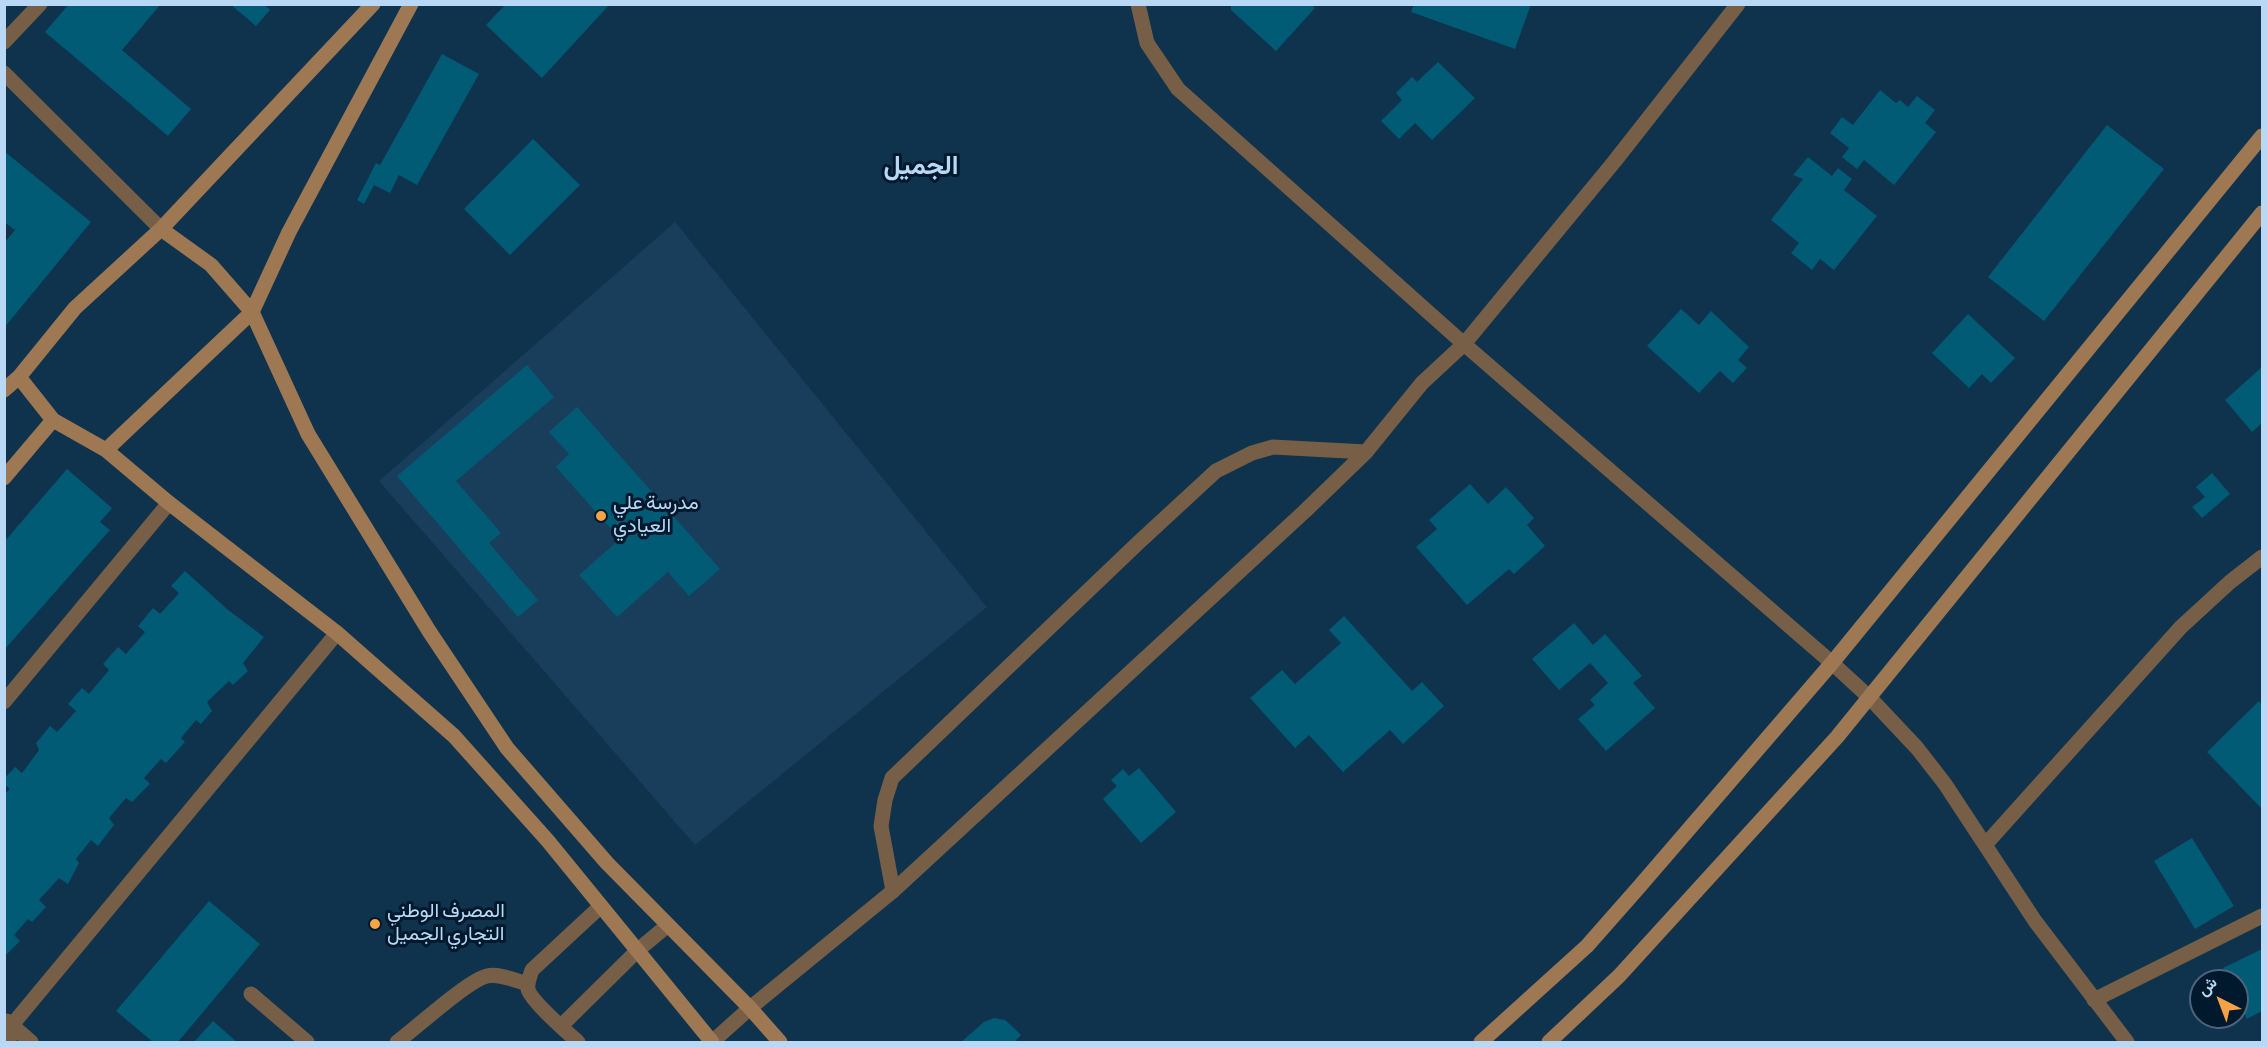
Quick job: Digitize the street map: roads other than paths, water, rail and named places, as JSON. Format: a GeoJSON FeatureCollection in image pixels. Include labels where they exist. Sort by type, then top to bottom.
{"type":"FeatureCollection","features":[{"type":"Feature","properties":{"kind":"street"},"geometry":{"type":"LineString","coordinates":[[4,42],[40,4]]}},
{"type":"Feature","properties":{"kind":"street"},"geometry":{"type":"LineString","coordinates":[[4,390],[19,377],[75,308],[161,229],[373,4]]}},
{"type":"Feature","properties":{"kind":"street"},"geometry":{"type":"LineString","coordinates":[[106,450],[252,312],[290,232],[411,4]]}},
{"type":"Feature","properties":{"kind":"street"},"geometry":{"type":"LineString","coordinates":[[1138,4],[1147,43],[1178,89],[1464,344],[1869,697],[1917,748],[1946,784],[2035,921],[2127,1042]]}},
{"type":"Feature","properties":{"kind":"street"},"geometry":{"type":"LineString","coordinates":[[19,377],[53,420],[106,450],[169,503],[337,633],[454,736],[548,841],[712,1042],[893,891],[1366,452],[1422,383],[1464,344],[1614,162],[1738,4]]}},
{"type":"Feature","properties":{"kind":"street"},"geometry":{"type":"LineString","coordinates":[[4,73],[161,229],[211,266],[252,312],[308,434],[429,631],[507,748],[606,862],[750,1008],[780,1042]]}},
{"type":"Feature","properties":{"kind":"street"},"geometry":{"type":"LineString","coordinates":[[1481,1042],[1587,946],[1832,663],[2262,136]]}},
{"type":"Feature","properties":{"kind":"street"},"geometry":{"type":"LineString","coordinates":[[1549,1042],[1619,976],[1837,737],[2262,213]]}},
{"type":"Feature","properties":{"kind":"street"},"geometry":{"type":"LineString","coordinates":[[4,478],[53,420]]}},
{"type":"Feature","properties":{"kind":"street"},"geometry":{"type":"LineString","coordinates":[[893,891],[881,826],[885,800],[892,778],[1138,543],[1216,471],[1252,453],[1274,447],[1366,452]]}},
{"type":"Feature","properties":{"kind":"street"},"geometry":{"type":"LineString","coordinates":[[4,702],[169,503]]}},
{"type":"Feature","properties":{"kind":"street"},"geometry":{"type":"LineString","coordinates":[[1985,845],[2181,627],[2230,582],[2262,557]]}},
{"type":"Feature","properties":{"kind":"street"},"geometry":{"type":"LineString","coordinates":[[9,1042],[8,1022],[337,633]]}},
{"type":"Feature","properties":{"kind":"street"},"geometry":{"type":"LineString","coordinates":[[578,1042],[528,992],[528,984],[532,970],[601,906]]}},
{"type":"Feature","properties":{"kind":"street"},"geometry":{"type":"LineString","coordinates":[[2094,1000],[2262,915]]}},
{"type":"Feature","properties":{"kind":"street"},"geometry":{"type":"LineString","coordinates":[[561,1026],[638,950],[668,925]]}},
{"type":"Feature","properties":{"kind":"street"},"geometry":{"type":"LineString","coordinates":[[397,1042],[470,985],[488,975],[528,984]]}},
{"type":"Feature","properties":{"kind":"street"},"geometry":{"type":"LineString","coordinates":[[251,994],[307,1042]]}},
{"type":"Feature","properties":{"kind":"street"},"geometry":{"type":"LineString","coordinates":[[8,1022],[31,1042]]}},
{"type":"Feature","properties":{"kind":"place","name":"مدرسة علي العيادي"},"geometry":{"type":"Point","coordinates":[601,516]}},
{"type":"Feature","properties":{"kind":"place","name":"المصرف الوطني التجاري الجميل"},"geometry":{"type":"Point","coordinates":[375,924]}},
{"type":"Feature","properties":{"kind":"district","name":"الجميل"},"geometry":{"type":"Point","coordinates":[921,167]}}]}
